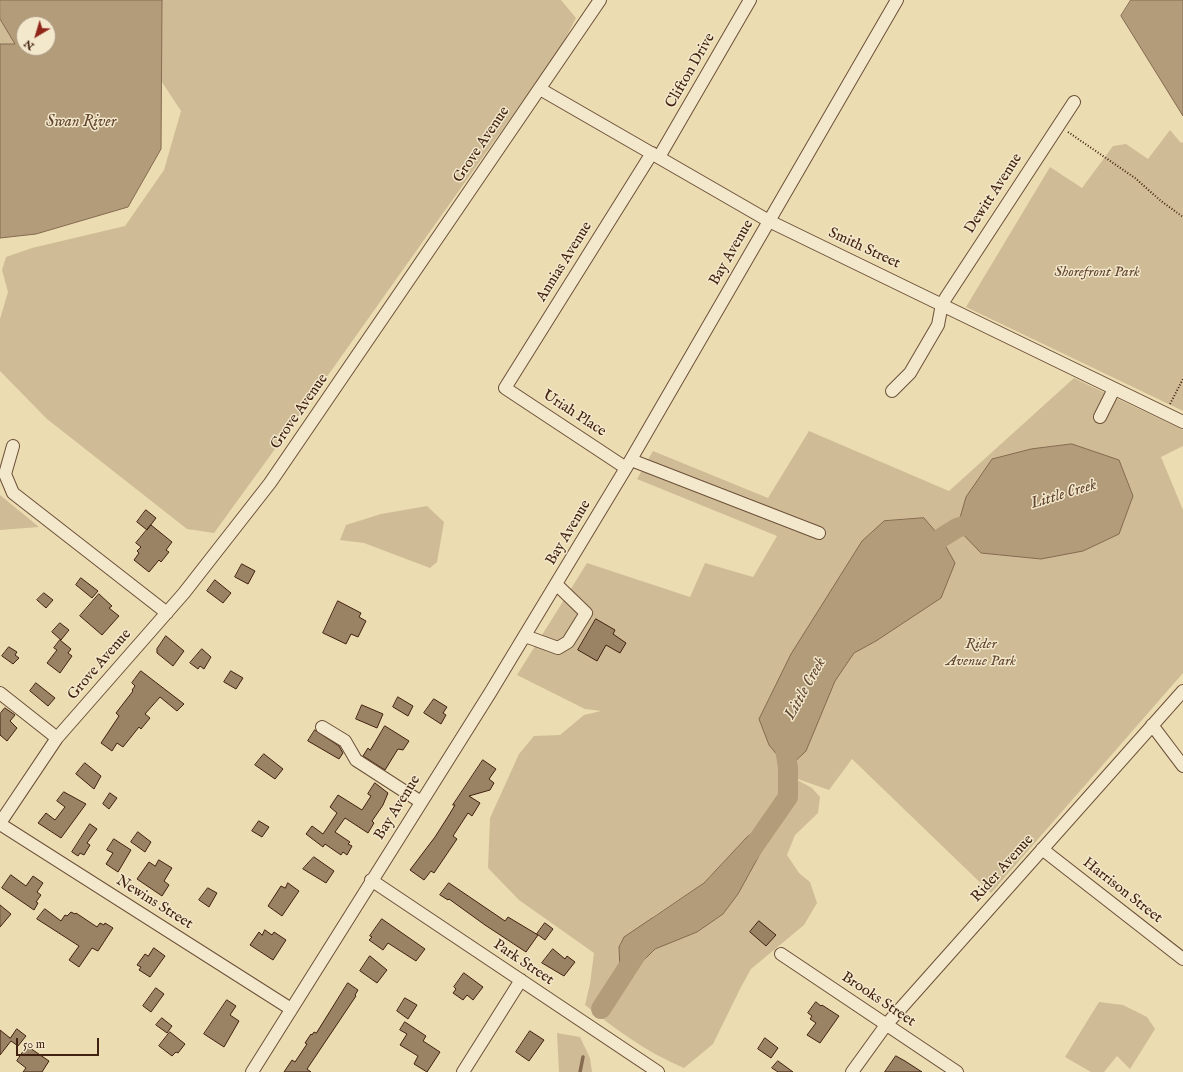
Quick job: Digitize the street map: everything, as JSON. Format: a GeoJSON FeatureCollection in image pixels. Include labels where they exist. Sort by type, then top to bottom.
{"type":"FeatureCollection","features":[{"type":"Feature","properties":{"kind":"street","name":"Grove Avenue"},"geometry":{"type":"LineString","coordinates":[[0,824],[57,738],[167,612],[270,483],[600,0]]}},
{"type":"Feature","properties":{"kind":"street","name":"Clifton Drive"},"geometry":{"type":"LineString","coordinates":[[655,155],[750,0]]}},
{"type":"Feature","properties":{"kind":"street","name":"Bay Avenue"},"geometry":{"type":"LineString","coordinates":[[252,1072],[525,636],[629,464],[897,0]]}},
{"type":"Feature","properties":{"kind":"street","name":"Smith Street"},"geometry":{"type":"LineString","coordinates":[[540,89],[769,221],[1183,422]]}},
{"type":"Feature","properties":{"kind":"street","name":"Dewitt Avenue"},"geometry":{"type":"LineString","coordinates":[[942,304],[1055,128],[1074,102]]}},
{"type":"Feature","properties":{"kind":"street","name":"Annias Avenue"},"geometry":{"type":"LineString","coordinates":[[505,388],[655,155]]}},
{"type":"Feature","properties":{"kind":"street"},"geometry":{"type":"LineString","coordinates":[[892,391],[910,373],[938,325],[942,304]]}},
{"type":"Feature","properties":{"kind":"street","name":"Uriah Place"},"geometry":{"type":"LineString","coordinates":[[505,388],[629,464],[819,533]]}},
{"type":"Feature","properties":{"kind":"street"},"geometry":{"type":"LineString","coordinates":[[1100,417],[1114,389]]}},
{"type":"Feature","properties":{"kind":"street"},"geometry":{"type":"LineString","coordinates":[[13,446],[5,474],[14,493],[167,612]]}},
{"type":"Feature","properties":{"kind":"street"},"geometry":{"type":"LineString","coordinates":[[525,636],[558,648],[568,642],[586,613],[556,584]]}},
{"type":"Feature","properties":{"kind":"street","name":"Rider Avenue"},"geometry":{"type":"LineString","coordinates":[[852,1072],[886,1024],[1183,691]]}},
{"type":"Feature","properties":{"kind":"street"},"geometry":{"type":"LineString","coordinates":[[0,693],[57,738]]}},
{"type":"Feature","properties":{"kind":"street"},"geometry":{"type":"LineString","coordinates":[[1152,725],[1183,766]]}},
{"type":"Feature","properties":{"kind":"street"},"geometry":{"type":"LineString","coordinates":[[322,727],[345,741],[356,760],[420,802]]}},
{"type":"Feature","properties":{"kind":"street","name":"Newins Street"},"geometry":{"type":"LineString","coordinates":[[0,824],[291,1009]]}},
{"type":"Feature","properties":{"kind":"street","name":"Harrison Street"},"geometry":{"type":"LineString","coordinates":[[1042,849],[1183,958]]}},
{"type":"Feature","properties":{"kind":"street","name":"Park Street"},"geometry":{"type":"LineString","coordinates":[[371,880],[658,1072]]}},
{"type":"Feature","properties":{"kind":"street","name":"Brooks Street"},"geometry":{"type":"LineString","coordinates":[[781,954],[957,1072]]}},
{"type":"Feature","properties":{"kind":"street"},"geometry":{"type":"LineString","coordinates":[[463,1072],[521,980]]}},
{"type":"Feature","properties":{"kind":"path"},"geometry":{"type":"LineString","coordinates":[[1055,128],[1070,132],[1135,178],[1161,201],[1183,217]]}},
{"type":"Feature","properties":{"kind":"path"},"geometry":{"type":"LineString","coordinates":[[1170,404],[1183,379]]}},
{"type":"Feature","properties":{"kind":"green space"},"geometry":{"type":"Polygon","coordinates":[[[162,0],[561,0],[576,18],[561,47],[214,533],[187,529],[47,419],[0,371],[0,319],[8,292],[2,270],[6,257],[32,248],[125,226],[164,170],[181,111],[162,82],[162,0]]]}},
{"type":"Feature","properties":{"kind":"green space"},"geometry":{"type":"Polygon","coordinates":[[[0,19],[15,44],[0,44],[0,19]]]}},
{"type":"Feature","properties":{"kind":"green space","name":"Shorefront Park"},"geometry":{"type":"Polygon","coordinates":[[[1170,130],[1181,143],[1183,142],[1183,411],[966,307],[1050,167],[1082,188],[1113,146],[1126,144],[1148,159],[1170,130]]]}},
{"type":"Feature","properties":{"kind":"green space","name":"Rider Avenue Park"},"geometry":{"type":"Polygon","coordinates":[[[1074,378],[1183,430],[1183,446],[1161,457],[1183,510],[1183,673],[991,893],[852,759],[829,790],[792,777],[812,788],[820,797],[818,813],[795,835],[787,855],[799,873],[810,882],[817,903],[804,925],[751,969],[713,1044],[684,1068],[670,1062],[632,1040],[585,1005],[590,984],[594,953],[519,900],[488,868],[490,818],[519,754],[534,736],[560,735],[584,715],[601,711],[585,709],[517,675],[587,563],[690,597],[705,563],[753,577],[777,536],[637,479],[653,451],[768,498],[809,431],[949,491],[1074,378]],[[747,837],[704,883],[652,917],[655,949],[723,914],[738,894],[765,843],[747,837]]]}},
{"type":"Feature","properties":{"kind":"green space"},"geometry":{"type":"Polygon","coordinates":[[[0,495],[39,527],[0,530],[0,495]]]}},
{"type":"Feature","properties":{"kind":"green space"},"geometry":{"type":"Polygon","coordinates":[[[427,506],[444,522],[437,562],[430,568],[364,543],[340,540],[346,525],[381,514],[427,506]]]}},
{"type":"Feature","properties":{"kind":"green space"},"geometry":{"type":"Polygon","coordinates":[[[1099,1002],[1123,1005],[1147,1017],[1155,1029],[1130,1069],[1117,1056],[1104,1072],[1091,1072],[1065,1057],[1099,1002]]]}},
{"type":"Feature","properties":{"kind":"green space"},"geometry":{"type":"Polygon","coordinates":[[[557,1033],[580,1037],[590,1058],[592,1072],[559,1072],[557,1033]]]}},
{"type":"Feature","properties":{"kind":"water","name":"Swan River"},"geometry":{"type":"Polygon","coordinates":[[[0,0],[162,0],[161,149],[128,207],[36,234],[0,238],[0,44],[15,44],[0,19],[0,0]]]}},
{"type":"Feature","properties":{"kind":"water"},"geometry":{"type":"Polygon","coordinates":[[[1131,0],[1183,0],[1183,116],[1121,16],[1131,0]]]}},
{"type":"Feature","properties":{"kind":"water"},"geometry":{"type":"Polygon","coordinates":[[[1072,444],[1119,460],[1133,496],[1119,534],[1083,551],[1041,559],[981,553],[957,528],[966,497],[992,459],[1031,449],[1072,444]]]}},
{"type":"Feature","properties":{"kind":"water"},"geometry":{"type":"Polygon","coordinates":[[[924,518],[941,538],[955,563],[941,598],[876,641],[854,653],[835,681],[806,751],[788,768],[769,745],[759,719],[791,654],[862,541],[884,521],[924,518]]]}},
{"type":"Feature","properties":{"kind":"water"},"geometry":{"type":"Polygon","coordinates":[[[761,827],[766,843],[738,894],[723,914],[697,932],[655,949],[629,975],[620,970],[619,947],[624,937],[704,883],[747,837],[761,827]]]}},
{"type":"Feature","properties":{"kind":"building"},"geometry":{"type":"Polygon","coordinates":[[[146,510],[156,518],[147,530],[137,522],[146,510]]]}},
{"type":"Feature","properties":{"kind":"building"},"geometry":{"type":"Polygon","coordinates":[[[151,525],[172,542],[166,550],[169,552],[161,562],[159,560],[149,572],[134,560],[139,553],[137,551],[141,547],[136,543],[151,525]]]}},
{"type":"Feature","properties":{"kind":"building"},"geometry":{"type":"Polygon","coordinates":[[[242,564],[255,571],[248,584],[235,577],[242,564]]]}},
{"type":"Feature","properties":{"kind":"building"},"geometry":{"type":"Polygon","coordinates":[[[81,578],[98,591],[92,598],[76,585],[81,578]]]}},
{"type":"Feature","properties":{"kind":"building"},"geometry":{"type":"Polygon","coordinates":[[[215,580],[231,593],[223,603],[207,591],[215,580]]]}},
{"type":"Feature","properties":{"kind":"building"},"geometry":{"type":"Polygon","coordinates":[[[44,593],[53,600],[46,608],[37,600],[44,593]]]}},
{"type":"Feature","properties":{"kind":"building"},"geometry":{"type":"Polygon","coordinates":[[[99,594],[112,606],[109,608],[119,616],[102,635],[80,616],[99,594]]]}},
{"type":"Feature","properties":{"kind":"building"},"geometry":{"type":"Polygon","coordinates":[[[338,601],[361,613],[359,617],[366,621],[358,637],[351,634],[346,644],[323,633],[338,601]]]}},
{"type":"Feature","properties":{"kind":"building"},"geometry":{"type":"Polygon","coordinates":[[[596,619],[615,630],[613,634],[626,643],[620,653],[606,645],[597,661],[578,650],[596,619]]]}},
{"type":"Feature","properties":{"kind":"building"},"geometry":{"type":"Polygon","coordinates":[[[60,623],[69,630],[61,640],[52,632],[60,623]]]}},
{"type":"Feature","properties":{"kind":"building"},"geometry":{"type":"Polygon","coordinates":[[[166,636],[184,651],[173,666],[157,653],[157,649],[166,636]]]}},
{"type":"Feature","properties":{"kind":"building"},"geometry":{"type":"Polygon","coordinates":[[[60,640],[71,649],[68,653],[72,656],[60,673],[47,663],[57,650],[54,648],[60,640]]]}},
{"type":"Feature","properties":{"kind":"building"},"geometry":{"type":"Polygon","coordinates":[[[9,647],[17,652],[15,655],[19,658],[13,664],[2,656],[9,647]]]}},
{"type":"Feature","properties":{"kind":"building"},"geometry":{"type":"Polygon","coordinates":[[[202,649],[211,657],[204,669],[200,666],[198,669],[190,663],[202,649]]]}},
{"type":"Feature","properties":{"kind":"building"},"geometry":{"type":"Polygon","coordinates":[[[141,671],[184,704],[177,711],[160,697],[145,714],[150,718],[141,729],[139,727],[123,747],[117,743],[112,751],[101,743],[119,716],[116,713],[133,691],[132,690],[135,686],[132,683],[141,671]]]}},
{"type":"Feature","properties":{"kind":"building"},"geometry":{"type":"Polygon","coordinates":[[[231,671],[243,678],[236,689],[224,682],[231,671]]]}},
{"type":"Feature","properties":{"kind":"building"},"geometry":{"type":"Polygon","coordinates":[[[36,683],[55,698],[48,706],[30,691],[36,683]]]}},
{"type":"Feature","properties":{"kind":"building"},"geometry":{"type":"Polygon","coordinates":[[[398,697],[413,706],[408,716],[393,707],[398,697]]]}},
{"type":"Feature","properties":{"kind":"building"},"geometry":{"type":"Polygon","coordinates":[[[434,699],[447,707],[443,713],[446,715],[441,724],[424,713],[434,699]]]}},
{"type":"Feature","properties":{"kind":"building"},"geometry":{"type":"Polygon","coordinates":[[[362,705],[383,714],[377,728],[356,719],[362,705]]]}},
{"type":"Feature","properties":{"kind":"building"},"geometry":{"type":"Polygon","coordinates":[[[5,708],[15,715],[10,721],[17,728],[7,741],[0,735],[0,714],[5,708]]]}},
{"type":"Feature","properties":{"kind":"building"},"geometry":{"type":"Polygon","coordinates":[[[385,726],[409,741],[403,750],[398,749],[385,770],[363,756],[368,748],[370,750],[385,726]]]}},
{"type":"Feature","properties":{"kind":"building"},"geometry":{"type":"Polygon","coordinates":[[[315,730],[339,746],[343,753],[339,759],[308,741],[315,730]]]}},
{"type":"Feature","properties":{"kind":"building"},"geometry":{"type":"Polygon","coordinates":[[[264,754],[283,769],[275,779],[255,765],[264,754]]]}},
{"type":"Feature","properties":{"kind":"building"},"geometry":{"type":"Polygon","coordinates":[[[483,760],[496,769],[489,779],[494,783],[490,790],[469,796],[480,803],[472,816],[468,813],[453,836],[457,839],[434,873],[431,871],[424,880],[410,870],[435,837],[455,805],[453,805],[483,760]]]}},
{"type":"Feature","properties":{"kind":"building"},"geometry":{"type":"Polygon","coordinates":[[[85,763],[101,776],[94,789],[76,774],[85,763]]]}},
{"type":"Feature","properties":{"kind":"building"},"geometry":{"type":"Polygon","coordinates":[[[375,783],[388,793],[383,805],[372,821],[374,823],[368,833],[345,818],[335,832],[350,842],[348,844],[352,846],[347,855],[343,852],[341,855],[325,844],[323,847],[306,834],[312,826],[323,834],[337,813],[330,807],[338,795],[362,810],[371,796],[368,794],[375,783]]]}},
{"type":"Feature","properties":{"kind":"building"},"geometry":{"type":"Polygon","coordinates":[[[64,792],[86,804],[61,838],[38,823],[46,813],[55,820],[65,807],[57,801],[64,792]]]}},
{"type":"Feature","properties":{"kind":"building"},"geometry":{"type":"Polygon","coordinates":[[[110,793],[117,798],[109,809],[103,804],[110,793]]]}},
{"type":"Feature","properties":{"kind":"building"},"geometry":{"type":"Polygon","coordinates":[[[259,821],[269,827],[262,837],[252,831],[259,821]]]}},
{"type":"Feature","properties":{"kind":"building"},"geometry":{"type":"Polygon","coordinates":[[[90,824],[97,829],[87,843],[90,845],[84,855],[80,853],[78,856],[72,852],[90,824]]]}},
{"type":"Feature","properties":{"kind":"building"},"geometry":{"type":"Polygon","coordinates":[[[138,832],[151,842],[145,852],[131,842],[138,832]]]}},
{"type":"Feature","properties":{"kind":"building"},"geometry":{"type":"Polygon","coordinates":[[[114,839],[131,850],[118,872],[106,864],[113,853],[107,850],[114,839]]]}},
{"type":"Feature","properties":{"kind":"building"},"geometry":{"type":"Polygon","coordinates":[[[314,857],[334,871],[326,883],[303,869],[314,857]]]}},
{"type":"Feature","properties":{"kind":"building"},"geometry":{"type":"Polygon","coordinates":[[[159,860],[172,868],[164,881],[169,885],[162,896],[137,879],[149,862],[155,866],[159,860]]]}},
{"type":"Feature","properties":{"kind":"building"},"geometry":{"type":"Polygon","coordinates":[[[11,875],[26,886],[33,876],[43,883],[37,892],[41,895],[36,902],[38,903],[34,910],[2,888],[11,875]]]}},
{"type":"Feature","properties":{"kind":"building"},"geometry":{"type":"Polygon","coordinates":[[[288,883],[299,891],[282,916],[268,906],[281,886],[285,888],[288,883]]]}},
{"type":"Feature","properties":{"kind":"building"},"geometry":{"type":"Polygon","coordinates":[[[449,883],[505,921],[508,917],[538,935],[526,952],[449,899],[448,900],[440,895],[449,883]]]}},
{"type":"Feature","properties":{"kind":"building"},"geometry":{"type":"Polygon","coordinates":[[[208,888],[217,893],[209,907],[199,900],[208,888]]]}},
{"type":"Feature","properties":{"kind":"building"},"geometry":{"type":"Polygon","coordinates":[[[0,905],[11,914],[0,927],[0,905]]]}},
{"type":"Feature","properties":{"kind":"building"},"geometry":{"type":"Polygon","coordinates":[[[45,909],[61,921],[65,915],[67,916],[71,912],[76,913],[97,927],[100,923],[104,925],[105,923],[113,928],[98,951],[92,948],[79,967],[69,960],[79,946],[37,919],[45,909]]]}},
{"type":"Feature","properties":{"kind":"building"},"geometry":{"type":"Polygon","coordinates":[[[382,919],[425,949],[416,961],[388,943],[383,950],[369,940],[372,937],[370,936],[382,919]]]}},
{"type":"Feature","properties":{"kind":"building"},"geometry":{"type":"Polygon","coordinates":[[[759,921],[776,935],[766,946],[750,932],[759,921]]]}},
{"type":"Feature","properties":{"kind":"building"},"geometry":{"type":"Polygon","coordinates":[[[545,923],[553,929],[545,940],[537,934],[545,923]]]}},
{"type":"Feature","properties":{"kind":"building"},"geometry":{"type":"Polygon","coordinates":[[[265,930],[272,935],[274,932],[286,940],[273,960],[250,945],[259,932],[262,935],[265,930]]]}},
{"type":"Feature","properties":{"kind":"building"},"geometry":{"type":"Polygon","coordinates":[[[154,948],[165,956],[150,977],[139,970],[141,967],[137,965],[145,954],[148,956],[154,948]]]}},
{"type":"Feature","properties":{"kind":"building"},"geometry":{"type":"Polygon","coordinates":[[[553,949],[565,959],[567,956],[575,962],[564,976],[542,963],[553,949]]]}},
{"type":"Feature","properties":{"kind":"building"},"geometry":{"type":"Polygon","coordinates":[[[370,956],[387,970],[377,983],[360,971],[370,956]]]}},
{"type":"Feature","properties":{"kind":"building"},"geometry":{"type":"Polygon","coordinates":[[[464,973],[483,987],[473,1000],[467,995],[463,1000],[453,993],[456,989],[454,987],[464,973]]]}},
{"type":"Feature","properties":{"kind":"building"},"geometry":{"type":"Polygon","coordinates":[[[348,983],[358,990],[355,995],[356,996],[307,1069],[311,1072],[284,1072],[292,1060],[295,1062],[307,1044],[305,1043],[311,1034],[312,1035],[314,1032],[316,1033],[348,983]]]}},
{"type":"Feature","properties":{"kind":"building"},"geometry":{"type":"Polygon","coordinates":[[[156,988],[164,994],[151,1012],[143,1006],[156,988]]]}},
{"type":"Feature","properties":{"kind":"building"},"geometry":{"type":"Polygon","coordinates":[[[405,998],[417,1005],[408,1019],[397,1011],[405,998]]]}},
{"type":"Feature","properties":{"kind":"building"},"geometry":{"type":"Polygon","coordinates":[[[227,1000],[236,1006],[230,1015],[239,1021],[224,1047],[204,1034],[227,1000]]]}},
{"type":"Feature","properties":{"kind":"building"},"geometry":{"type":"Polygon","coordinates":[[[816,1002],[839,1016],[820,1043],[807,1035],[816,1023],[810,1019],[812,1016],[808,1013],[816,1002]]]}},
{"type":"Feature","properties":{"kind":"building"},"geometry":{"type":"Polygon","coordinates":[[[162,1018],[172,1026],[167,1033],[156,1025],[162,1018]]]}},
{"type":"Feature","properties":{"kind":"building"},"geometry":{"type":"Polygon","coordinates":[[[405,1022],[426,1036],[423,1041],[440,1052],[427,1072],[414,1064],[418,1056],[400,1045],[407,1034],[400,1030],[405,1022]]]}},
{"type":"Feature","properties":{"kind":"building"},"geometry":{"type":"Polygon","coordinates":[[[17,1029],[26,1036],[18,1046],[11,1041],[0,1055],[0,1030],[10,1038],[17,1029]]]}},
{"type":"Feature","properties":{"kind":"building"},"geometry":{"type":"Polygon","coordinates":[[[530,1031],[544,1040],[529,1061],[516,1052],[530,1031]]]}},
{"type":"Feature","properties":{"kind":"building"},"geometry":{"type":"Polygon","coordinates":[[[170,1032],[185,1044],[178,1053],[176,1052],[172,1056],[159,1046],[170,1032]]]}},
{"type":"Feature","properties":{"kind":"building"},"geometry":{"type":"Polygon","coordinates":[[[765,1038],[778,1048],[771,1058],[758,1049],[765,1038]]]}},
{"type":"Feature","properties":{"kind":"building"},"geometry":{"type":"Polygon","coordinates":[[[27,1046],[49,1061],[42,1072],[23,1072],[26,1068],[17,1061],[27,1046]]]}},
{"type":"Feature","properties":{"kind":"building"},"geometry":{"type":"Polygon","coordinates":[[[896,1056],[905,1061],[922,1072],[885,1072],[896,1056]]]}},
{"type":"Feature","properties":{"kind":"building"},"geometry":{"type":"Polygon","coordinates":[[[778,1061],[793,1072],[778,1072],[772,1068],[778,1061]]]}},
{"type":"Feature","properties":{"kind":"waterway","name":"Little Creek"},"geometry":{"type":"LineString","coordinates":[[921,555],[941,538],[957,528],[982,520]]}},
{"type":"Feature","properties":{"kind":"waterway","name":"Little Creek"},"geometry":{"type":"LineString","coordinates":[[747,856],[788,797],[788,768],[784,742]]}},
{"type":"Feature","properties":{"kind":"waterway","name":"Little Creek"},"geometry":{"type":"LineString","coordinates":[[601,1009],[639,950]]}},
{"type":"Feature","properties":{"kind":"waterway","name":"Little Creek"},"geometry":{"type":"LineString","coordinates":[[580,1072],[583,1057]]}}]}
